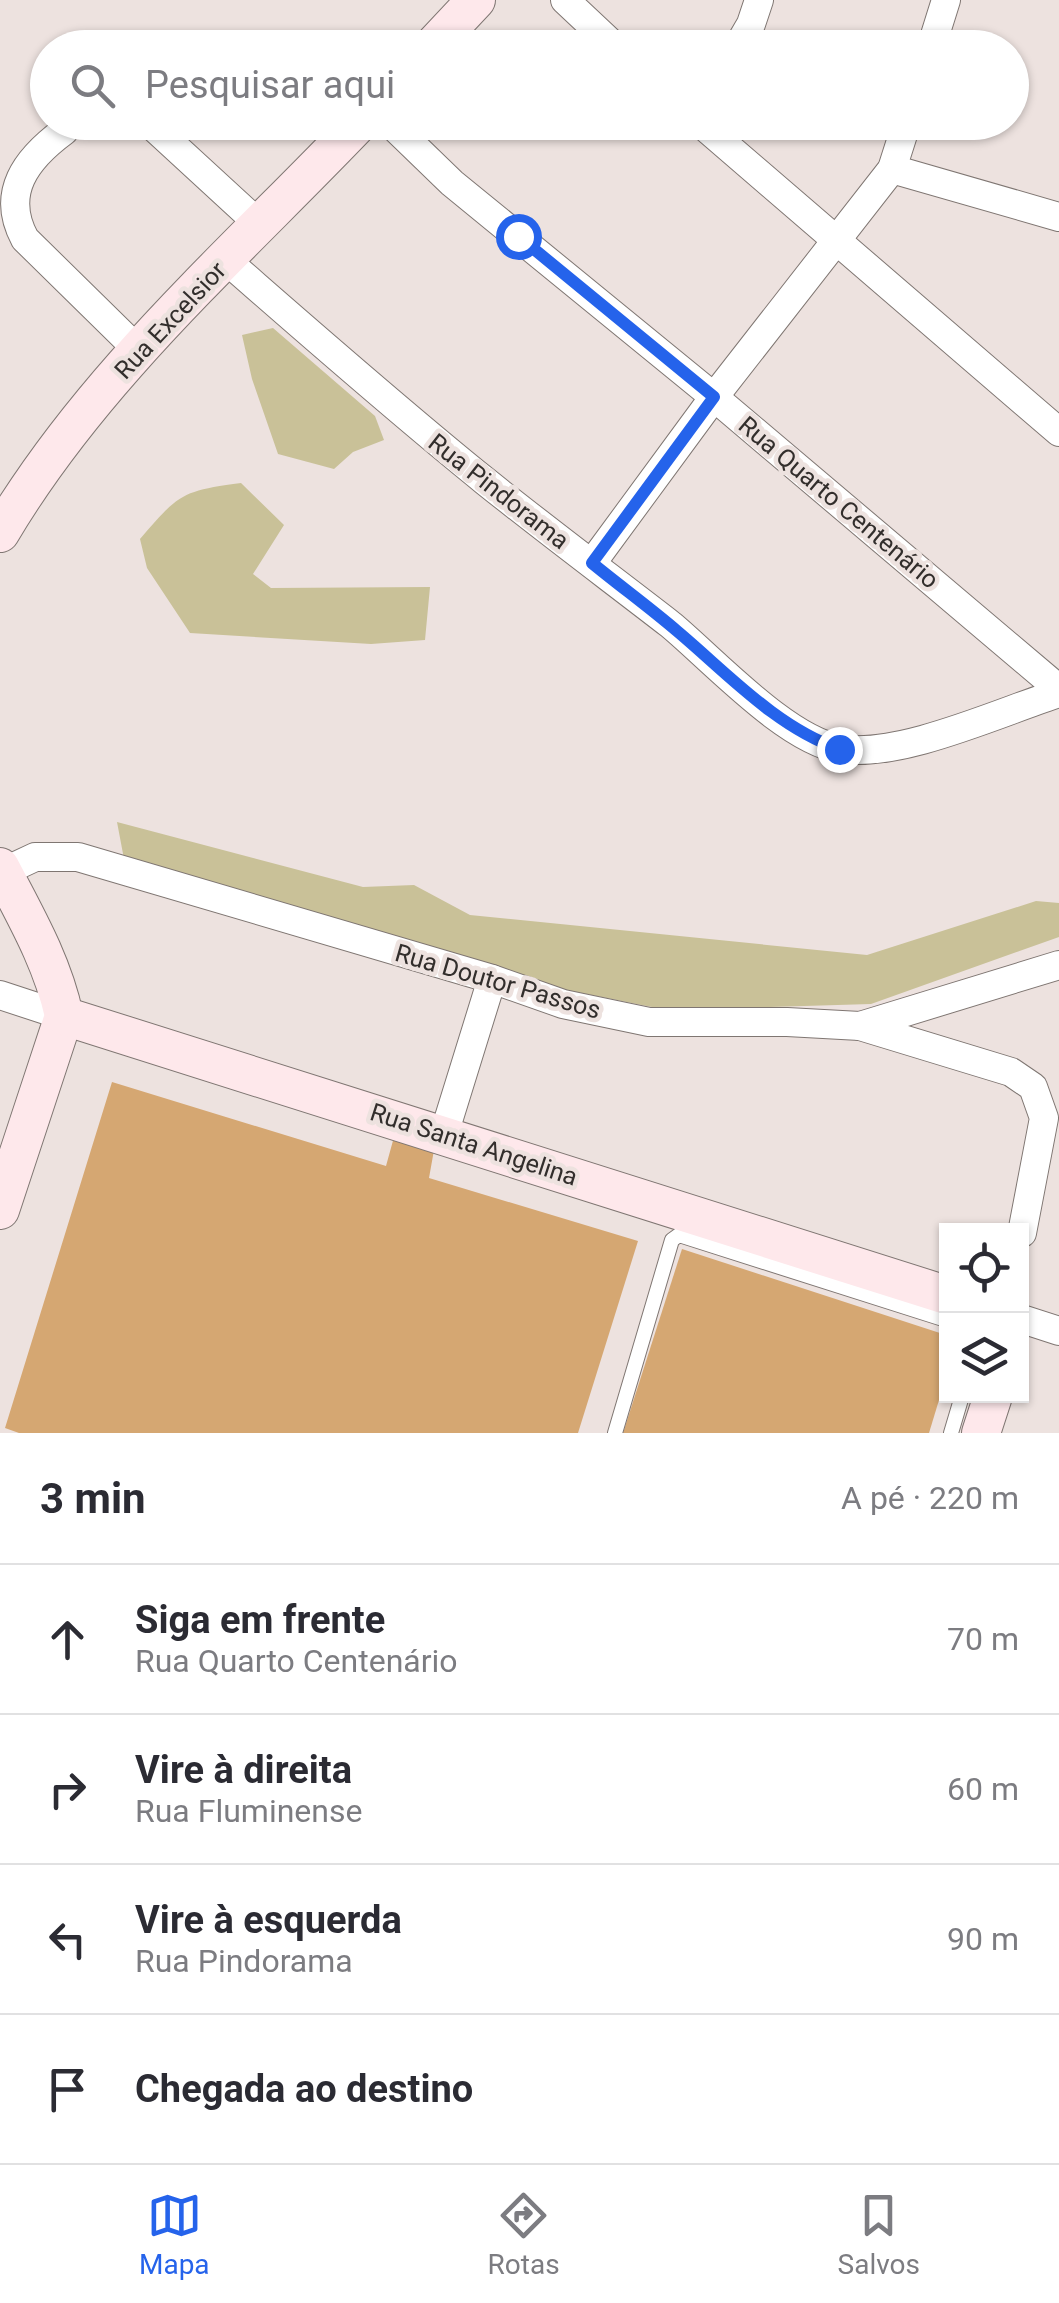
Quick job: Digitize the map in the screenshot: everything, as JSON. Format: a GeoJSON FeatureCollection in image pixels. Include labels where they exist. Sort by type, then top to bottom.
{"type":"FeatureCollection","features":[{"type":"Feature","properties":{"kind":"street"},"geometry":{"type":"LineString","coordinates":[[448,30],[476,0]]}},
{"type":"Feature","properties":{"kind":"street"},"geometry":{"type":"LineString","coordinates":[[565,0],[597,30]]}},
{"type":"Feature","properties":{"kind":"street"},"geometry":{"type":"LineString","coordinates":[[748,30],[759,0]]}},
{"type":"Feature","properties":{"kind":"street"},"geometry":{"type":"LineString","coordinates":[[937,30],[946,0]]}},
{"type":"Feature","properties":{"kind":"street"},"geometry":{"type":"LineString","coordinates":[[53,140],[35,155],[14,185],[16,226],[24,239],[138,350]]}},
{"type":"Feature","properties":{"kind":"street"},"geometry":{"type":"LineString","coordinates":[[168,140],[261,226]]}},
{"type":"Feature","properties":{"kind":"street","name":"Rua Excelsior"},"geometry":{"type":"LineString","coordinates":[[0,533],[46,463],[138,350],[343,140]]}},
{"type":"Feature","properties":{"kind":"street","name":"Rua Quarto Centenário"},"geometry":{"type":"LineString","coordinates":[[408,140],[452,183],[714,397],[1059,691]]}},
{"type":"Feature","properties":{"kind":"street"},"geometry":{"type":"LineString","coordinates":[[720,140],[1059,432]]}},
{"type":"Feature","properties":{"kind":"street"},"geometry":{"type":"LineString","coordinates":[[592,563],[714,397],[892,169],[901,140]]}},
{"type":"Feature","properties":{"kind":"street"},"geometry":{"type":"LineString","coordinates":[[892,169],[1059,217]]}},
{"type":"Feature","properties":{"kind":"street","name":"Rua Pindorama"},"geometry":{"type":"LineString","coordinates":[[226,260],[421,428],[766,706],[818,742],[839,749],[866,750],[906,744],[1059,691]]}},
{"type":"Feature","properties":{"kind":"street","name":"Rua Doutor Passos"},"geometry":{"type":"LineString","coordinates":[[1,870],[35,857],[78,857],[562,1004],[649,1022],[860,1026],[1059,965]]}},
{"type":"Feature","properties":{"kind":"street"},"geometry":{"type":"LineString","coordinates":[[0,1210],[64,1016],[46,958],[1,870]]}},
{"type":"Feature","properties":{"kind":"street"},"geometry":{"type":"LineString","coordinates":[[444,1134],[492,980]]}},
{"type":"Feature","properties":{"kind":"street","name":"Rua Santa Angelina"},"geometry":{"type":"LineString","coordinates":[[0,995],[939,1293]]}},
{"type":"Feature","properties":{"kind":"street"},"geometry":{"type":"LineString","coordinates":[[860,1026],[1010,1072],[1034,1087],[1044,1118],[1024,1223]]}},
{"type":"Feature","properties":{"kind":"street"},"geometry":{"type":"LineString","coordinates":[[1029,1321],[1059,1331]]}},
{"type":"Feature","properties":{"kind":"street"},"geometry":{"type":"LineString","coordinates":[[982,1433],[990,1403]]}},
{"type":"Feature","properties":{"kind":"lane"},"geometry":{"type":"LineString","coordinates":[[615,1433],[672,1240],[679,1235],[939,1318]]}},
{"type":"Feature","properties":{"kind":"lane"},"geometry":{"type":"LineString","coordinates":[[951,1433],[960,1403]]}},
{"type":"Feature","properties":{"kind":"shaded area"},"geometry":{"type":"Polygon","coordinates":[[[273,328],[375,416],[384,440],[353,452],[334,469],[278,454],[252,379],[242,335],[273,328]]]}},
{"type":"Feature","properties":{"kind":"shaded area"},"geometry":{"type":"Polygon","coordinates":[[[241,483],[284,525],[253,574],[271,588],[430,587],[425,640],[371,644],[190,633],[147,568],[140,539],[183,497],[241,483]]]}},
{"type":"Feature","properties":{"kind":"shaded area"},"geometry":{"type":"Polygon","coordinates":[[[117,822],[363,887],[414,885],[470,915],[867,955],[1036,901],[1059,903],[1059,937],[871,1004],[667,1010],[561,989],[124,859],[117,822]]]}},
{"type":"Feature","properties":{"kind":"building"},"geometry":{"type":"Polygon","coordinates":[[[112,1082],[386,1166],[394,1137],[434,1150],[429,1178],[638,1241],[578,1433],[19,1433],[5,1428],[112,1082]]]}},
{"type":"Feature","properties":{"kind":"building"},"geometry":{"type":"Polygon","coordinates":[[[682,1249],[939,1333],[939,1400],[929,1433],[623,1433],[682,1249]]]}},
{"type":"Feature","properties":{"kind":"route"},"geometry":{"type":"LineString","coordinates":[[518,236],[714,397],[592,563],[754,698],[818,742],[839,749]]}}]}
